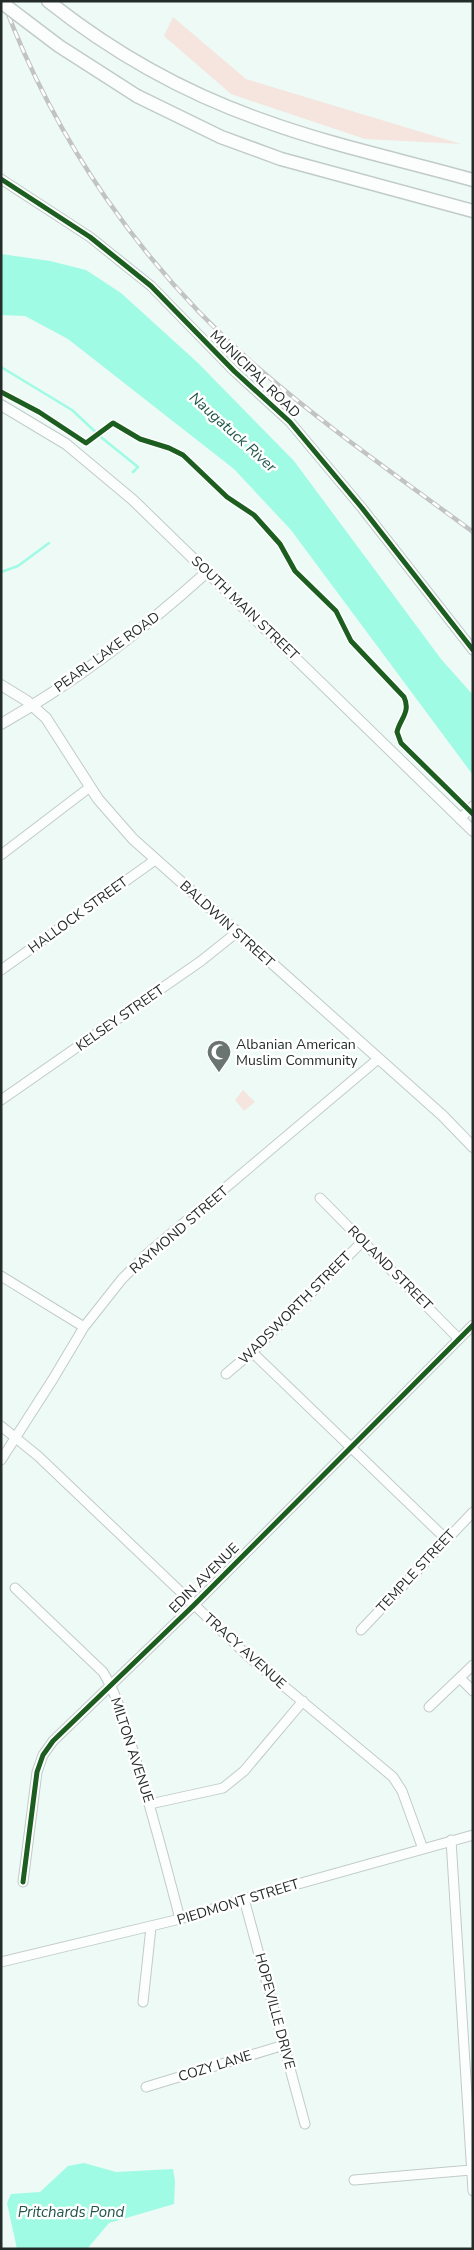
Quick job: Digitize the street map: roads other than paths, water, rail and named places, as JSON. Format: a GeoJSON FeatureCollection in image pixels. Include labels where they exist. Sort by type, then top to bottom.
{"type":"FeatureCollection","features":[{"type":"Feature","properties":{"kind":"highway"},"geometry":{"type":"LineString","coordinates":[[48,1],[106,43],[178,84],[261,120],[319,138],[473,180]]}},
{"type":"Feature","properties":{"kind":"highway"},"geometry":{"type":"LineString","coordinates":[[1,2],[59,46],[138,96],[200,128],[281,159],[473,211]]}},
{"type":"Feature","properties":{"kind":"main road","name":"SOUTH MAIN STREET"},"geometry":{"type":"LineString","coordinates":[[1,405],[53,435],[86,460],[144,510],[473,831]]}},
{"type":"Feature","properties":{"kind":"main road","name":"PEARL LAKE ROAD"},"geometry":{"type":"LineString","coordinates":[[1,724],[33,706],[163,612],[207,572]]}},
{"type":"Feature","properties":{"kind":"main road","name":"BALDWIN STREET"},"geometry":{"type":"LineString","coordinates":[[1,685],[33,706],[53,727],[90,787],[120,826],[155,860],[443,1116],[472,1145]]}},
{"type":"Feature","properties":{"kind":"street","name":"MUNICIPAL ROAD"},"geometry":{"type":"LineString","coordinates":[[1,179],[90,237],[151,286],[234,371],[290,422],[362,508],[473,650]]}},
{"type":"Feature","properties":{"kind":"street"},"geometry":{"type":"LineString","coordinates":[[1,855],[90,787]]}},
{"type":"Feature","properties":{"kind":"street"},"geometry":{"type":"LineString","coordinates":[[460,819],[473,806]]}},
{"type":"Feature","properties":{"kind":"street","name":"HALLOCK STREET"},"geometry":{"type":"LineString","coordinates":[[1,970],[155,860]]}},
{"type":"Feature","properties":{"kind":"street","name":"KELSEY STREET"},"geometry":{"type":"LineString","coordinates":[[1,1100],[201,960],[236,932]]}},
{"type":"Feature","properties":{"kind":"street","name":"RAYMOND STREET"},"geometry":{"type":"LineString","coordinates":[[1,1460],[84,1327],[122,1279],[147,1254],[378,1059]]}},
{"type":"Feature","properties":{"kind":"street","name":"ROLAND STREET"},"geometry":{"type":"LineString","coordinates":[[320,1198],[459,1339]]}},
{"type":"Feature","properties":{"kind":"street","name":"WADSWORTH STREET"},"geometry":{"type":"LineString","coordinates":[[226,1374],[252,1352],[363,1241]]}},
{"type":"Feature","properties":{"kind":"street"},"geometry":{"type":"LineString","coordinates":[[1,1276],[84,1327]]}},
{"type":"Feature","properties":{"kind":"street","name":"EDIN AVENUE"},"geometry":{"type":"LineString","coordinates":[[23,1882],[37,1772],[43,1755],[53,1741],[194,1604],[473,1325]]}},
{"type":"Feature","properties":{"kind":"street"},"geometry":{"type":"LineString","coordinates":[[252,1352],[446,1539]]}},
{"type":"Feature","properties":{"kind":"street","name":"TRACY AVENUE"},"geometry":{"type":"LineString","coordinates":[[1,1426],[16,1436],[249,1657],[304,1701],[392,1777],[402,1791],[422,1849]]}},
{"type":"Feature","properties":{"kind":"street","name":"TEMPLE STREET"},"geometry":{"type":"LineString","coordinates":[[361,1630],[473,1512]]}},
{"type":"Feature","properties":{"kind":"street","name":"MILTON AVENUE"},"geometry":{"type":"LineString","coordinates":[[15,1588],[103,1672],[111,1684],[120,1706],[150,1804],[180,1920]]}},
{"type":"Feature","properties":{"kind":"street"},"geometry":{"type":"LineString","coordinates":[[429,1707],[473,1665]]}},
{"type":"Feature","properties":{"kind":"street"},"geometry":{"type":"LineString","coordinates":[[460,1678],[473,1691]]}},
{"type":"Feature","properties":{"kind":"street"},"geometry":{"type":"LineString","coordinates":[[150,1804],[223,1788],[244,1771],[304,1701]]}},
{"type":"Feature","properties":{"kind":"street","name":"PIEDMONT STREET"},"geometry":{"type":"LineString","coordinates":[[1,1962],[180,1920],[244,1899],[473,1835]]}},
{"type":"Feature","properties":{"kind":"street"},"geometry":{"type":"LineString","coordinates":[[451,1840],[473,2191]]}},
{"type":"Feature","properties":{"kind":"street","name":"HOPEVILLE DRIVE"},"geometry":{"type":"LineString","coordinates":[[244,1899],[305,2124]]}},
{"type":"Feature","properties":{"kind":"street"},"geometry":{"type":"LineString","coordinates":[[142,2002],[151,1927]]}},
{"type":"Feature","properties":{"kind":"street","name":"COZY LANE"},"geometry":{"type":"LineString","coordinates":[[146,2087],[284,2045]]}},
{"type":"Feature","properties":{"kind":"street"},"geometry":{"type":"LineString","coordinates":[[354,2180],[471,2170]]}},
{"type":"Feature","properties":{"kind":"water","name":"Naugatuck River"},"geometry":{"type":"Polygon","coordinates":[[[1,254],[50,261],[86,270],[121,293],[198,363],[294,461],[441,659],[473,695],[473,775],[291,530],[234,469],[68,339],[25,316],[1,315],[1,254]]]}},
{"type":"Feature","properties":{"kind":"water","name":"Pritchards Pond"},"geometry":{"type":"Polygon","coordinates":[[[84,2163],[116,2172],[173,2169],[175,2181],[174,2204],[109,2223],[87,2249],[17,2249],[7,2203],[11,2194],[40,2192],[68,2166],[84,2163]]]}},
{"type":"Feature","properties":{"kind":"waterway"},"geometry":{"type":"LineString","coordinates":[[1,367],[72,410],[102,438],[138,467],[133,472]]}},
{"type":"Feature","properties":{"kind":"waterway"},"geometry":{"type":"LineString","coordinates":[[1,572],[18,566],[49,543]]}},
{"type":"Feature","properties":{"kind":"railway"},"geometry":{"type":"LineString","coordinates":[[3,1],[24,53],[76,152],[107,200],[177,288],[216,329],[283,389],[473,532]]}},
{"type":"Feature","properties":{"kind":"place","name":"Albanian American Muslim Community"},"geometry":{"type":"Point","coordinates":[219,1073]}}]}
